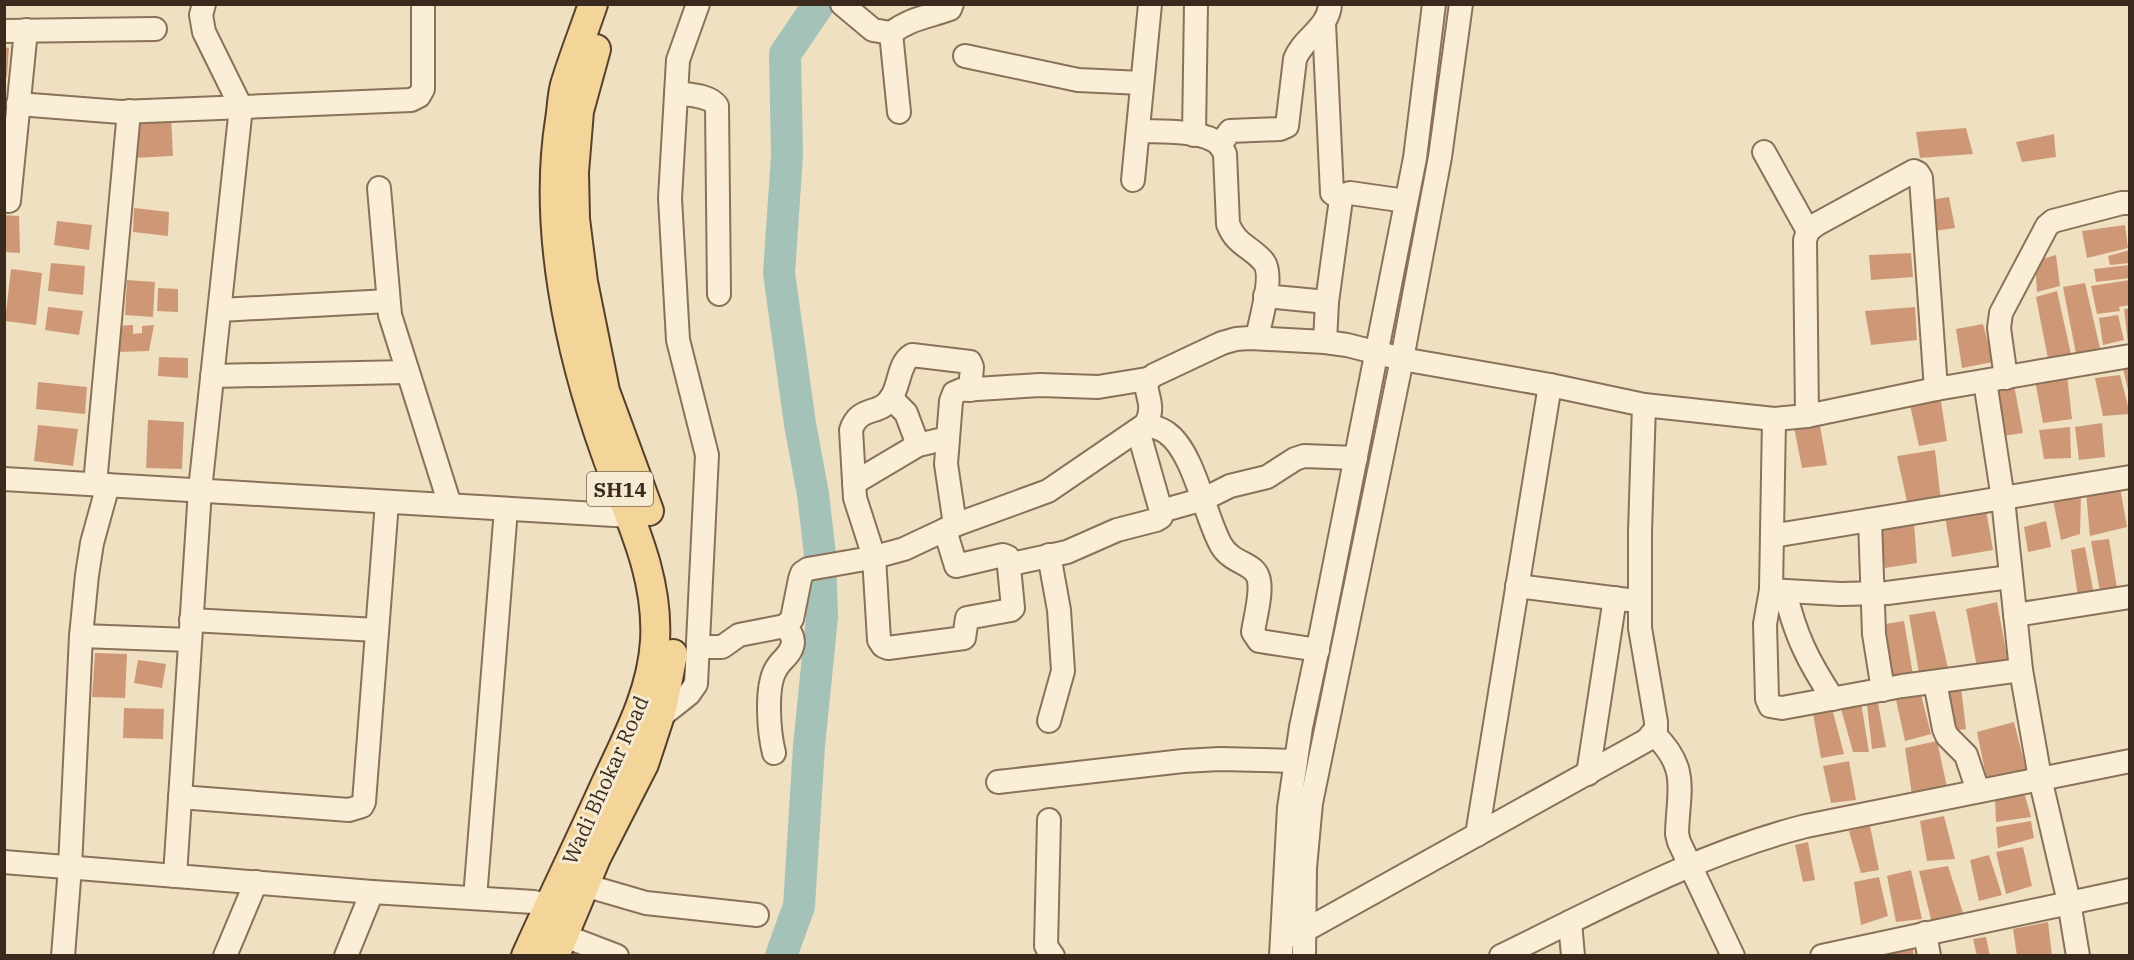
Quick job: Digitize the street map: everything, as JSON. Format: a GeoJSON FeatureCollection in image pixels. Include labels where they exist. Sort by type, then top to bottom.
{"type":"FeatureCollection","features":[{"type":"Feature","properties":{"kind":"main road","name":"Wadi Bhokar Road"},"geometry":{"type":"LineString","coordinates":[[526,956],[552,931],[584,885],[644,764],[660,717],[673,653],[672,605],[664,562],[641,515],[606,454],[585,391],[566,304],[554,219],[555,153],[565,86],[593,4]]}},
{"type":"Feature","properties":{"kind":"main road","name":"Wadi Bhokar Road"},"geometry":{"type":"LineString","coordinates":[[552,931],[634,723],[648,682],[655,643],[654,601],[645,557],[641,515],[605,391],[583,282],[575,219],[574,172],[579,111],[596,48],[612,4]]}},
{"type":"Feature","properties":{"kind":"street"},"geometry":{"type":"LineString","coordinates":[[175,876],[200,490],[242,107],[204,32],[201,15],[204,4]]}},
{"type":"Feature","properties":{"kind":"street"},"geometry":{"type":"LineString","coordinates":[[18,104],[129,111],[411,100],[419,96],[423,89],[423,4]]}},
{"type":"Feature","properties":{"kind":"street"},"geometry":{"type":"LineString","coordinates":[[660,717],[694,689],[698,647],[707,455],[677,333],[670,198],[678,60],[698,4]]}},
{"type":"Feature","properties":{"kind":"street"},"geometry":{"type":"LineString","coordinates":[[842,4],[873,30],[891,33],[909,21],[950,9],[952,4]]}},
{"type":"Feature","properties":{"kind":"street"},"geometry":{"type":"LineString","coordinates":[[1133,180],[1150,4]]}},
{"type":"Feature","properties":{"kind":"street"},"geometry":{"type":"LineString","coordinates":[[1194,135],[1196,4]]}},
{"type":"Feature","properties":{"kind":"street"},"geometry":{"type":"LineString","coordinates":[[1281,947],[1289,808],[1301,727],[1406,201],[1419,124],[1434,4]]}},
{"type":"Feature","properties":{"kind":"street"},"geometry":{"type":"LineString","coordinates":[[1304,956],[1305,868],[1312,793],[1402,359],[1444,127],[1461,4]]}},
{"type":"Feature","properties":{"kind":"street"},"geometry":{"type":"LineString","coordinates":[[1220,145],[1230,131],[1280,129],[1287,126],[1295,59],[1299,50],[1327,14]]}},
{"type":"Feature","properties":{"kind":"street"},"geometry":{"type":"LineString","coordinates":[[1327,14],[1332,193],[1341,199]]}},
{"type":"Feature","properties":{"kind":"street"},"geometry":{"type":"LineString","coordinates":[[9,201],[18,104],[15,30],[155,29]]}},
{"type":"Feature","properties":{"kind":"street"},"geometry":{"type":"LineString","coordinates":[[891,33],[899,112]]}},
{"type":"Feature","properties":{"kind":"street"},"geometry":{"type":"LineString","coordinates":[[964,56],[1078,80],[1142,83]]}},
{"type":"Feature","properties":{"kind":"street"},"geometry":{"type":"LineString","coordinates":[[676,93],[709,99],[717,106],[719,294]]}},
{"type":"Feature","properties":{"kind":"street"},"geometry":{"type":"LineString","coordinates":[[63,956],[70,867],[81,636],[87,575],[102,484],[129,111]]}},
{"type":"Feature","properties":{"kind":"street"},"geometry":{"type":"LineString","coordinates":[[1419,124],[1444,127]]}},
{"type":"Feature","properties":{"kind":"street"},"geometry":{"type":"LineString","coordinates":[[1138,131],[1194,135],[1213,140],[1220,145],[1225,154],[1228,224],[1238,241],[1264,261],[1268,275],[1257,338]]}},
{"type":"Feature","properties":{"kind":"street"},"geometry":{"type":"LineString","coordinates":[[1764,152],[1808,231]]}},
{"type":"Feature","properties":{"kind":"street"},"geometry":{"type":"LineString","coordinates":[[1807,416],[1805,240],[1808,231],[1914,171],[1921,178],[1936,389]]}},
{"type":"Feature","properties":{"kind":"street"},"geometry":{"type":"LineString","coordinates":[[379,188],[388,301],[393,326],[450,505]]}},
{"type":"Feature","properties":{"kind":"street"},"geometry":{"type":"LineString","coordinates":[[1325,342],[1327,302],[1343,195],[1350,193],[1406,201]]}},
{"type":"Feature","properties":{"kind":"street"},"geometry":{"type":"LineString","coordinates":[[2078,956],[2069,902],[2040,778],[2021,670],[2003,499],[1996,380],[1999,328],[2001,313],[2048,226],[2054,220],[2130,203]]}},
{"type":"Feature","properties":{"kind":"street"},"geometry":{"type":"LineString","coordinates":[[1265,296],[1327,302]]}},
{"type":"Feature","properties":{"kind":"street"},"geometry":{"type":"LineString","coordinates":[[220,310],[388,301]]}},
{"type":"Feature","properties":{"kind":"street"},"geometry":{"type":"LineString","coordinates":[[970,390],[972,367],[970,362],[912,355],[905,364],[891,398],[886,404],[858,416],[851,430],[855,498],[872,557],[879,640],[883,646],[888,648],[964,638],[968,618],[1011,610],[1014,605],[1009,567],[1011,564],[1008,557],[1003,555],[956,566],[950,528],[946,464],[951,401],[954,393],[1040,385],[1098,387],[1147,380],[1222,343],[1236,339],[1257,338],[1347,345],[1402,359],[1550,385],[1644,405],[1774,419],[1807,416],[1936,389],[2130,356]]}},
{"type":"Feature","properties":{"kind":"street"},"geometry":{"type":"LineString","coordinates":[[212,376],[407,372]]}},
{"type":"Feature","properties":{"kind":"street"},"geometry":{"type":"LineString","coordinates":[[698,647],[722,647],[739,635],[785,626],[792,619],[802,573],[808,569],[904,549],[950,528],[1048,490],[1142,427],[1150,415],[1147,380]]}},
{"type":"Feature","properties":{"kind":"street"},"geometry":{"type":"LineString","coordinates":[[1477,835],[1550,385]]}},
{"type":"Feature","properties":{"kind":"street"},"geometry":{"type":"LineString","coordinates":[[891,398],[906,413],[918,445]]}},
{"type":"Feature","properties":{"kind":"street"},"geometry":{"type":"LineString","coordinates":[[1281,947],[1304,931],[1588,774],[1654,734],[1656,722],[1640,628],[1639,601],[1644,405]]}},
{"type":"Feature","properties":{"kind":"street"},"geometry":{"type":"LineString","coordinates":[[1774,419],[1772,536],[1778,590],[1812,668],[1833,699]]}},
{"type":"Feature","properties":{"kind":"street"},"geometry":{"type":"LineString","coordinates":[[1142,427],[1165,431],[1174,438],[1204,499],[1219,543],[1226,554],[1254,569],[1259,578],[1260,588],[1253,632],[1256,638],[1259,641],[1318,650]]}},
{"type":"Feature","properties":{"kind":"street"},"geometry":{"type":"LineString","coordinates":[[1011,564],[1080,547],[1117,530],[1161,517],[1142,427]]}},
{"type":"Feature","properties":{"kind":"street"},"geometry":{"type":"LineString","coordinates":[[854,483],[918,445],[948,438]]}},
{"type":"Feature","properties":{"kind":"street"},"geometry":{"type":"LineString","coordinates":[[1161,511],[1204,499],[1230,486],[1267,477],[1295,459],[1304,456],[1356,458]]}},
{"type":"Feature","properties":{"kind":"street"},"geometry":{"type":"LineString","coordinates":[[1772,536],[2130,477]]}},
{"type":"Feature","properties":{"kind":"street"},"geometry":{"type":"LineString","coordinates":[[4,478],[506,509],[641,515]]}},
{"type":"Feature","properties":{"kind":"street"},"geometry":{"type":"LineString","coordinates":[[180,797],[349,810],[362,806],[387,501]]}},
{"type":"Feature","properties":{"kind":"street"},"geometry":{"type":"LineString","coordinates":[[475,898],[506,509]]}},
{"type":"Feature","properties":{"kind":"street"},"geometry":{"type":"LineString","coordinates":[[1870,520],[1877,659],[1883,690]]}},
{"type":"Feature","properties":{"kind":"street"},"geometry":{"type":"LineString","coordinates":[[1049,555],[1059,610],[1063,671],[1049,721]]}},
{"type":"Feature","properties":{"kind":"street"},"geometry":{"type":"LineString","coordinates":[[1778,590],[1840,594],[1887,593],[2010,577]]}},
{"type":"Feature","properties":{"kind":"street"},"geometry":{"type":"LineString","coordinates":[[1517,586],[1639,601]]}},
{"type":"Feature","properties":{"kind":"street"},"geometry":{"type":"LineString","coordinates":[[1778,590],[1765,624],[1767,699],[1770,706],[1782,708],[1883,690],[2021,670]]}},
{"type":"Feature","properties":{"kind":"street"},"geometry":{"type":"LineString","coordinates":[[2015,615],[2130,597]]}},
{"type":"Feature","properties":{"kind":"street"},"geometry":{"type":"LineString","coordinates":[[1588,774],[1615,598]]}},
{"type":"Feature","properties":{"kind":"street"},"geometry":{"type":"LineString","coordinates":[[774,753],[770,734],[772,681],[777,667],[792,649],[793,640],[785,626]]}},
{"type":"Feature","properties":{"kind":"street"},"geometry":{"type":"LineString","coordinates":[[81,636],[191,630],[377,630]]}},
{"type":"Feature","properties":{"kind":"street"},"geometry":{"type":"LineString","coordinates":[[1935,682],[1944,729],[1947,736],[1966,755],[1978,791]]}},
{"type":"Feature","properties":{"kind":"street"},"geometry":{"type":"LineString","coordinates":[[1654,734],[1665,745],[1678,771],[1680,792],[1677,834],[1690,867],[1733,956]]}},
{"type":"Feature","properties":{"kind":"street"},"geometry":{"type":"LineString","coordinates":[[998,782],[1183,761],[1220,759],[1296,761]]}},
{"type":"Feature","properties":{"kind":"street"},"geometry":{"type":"LineString","coordinates":[[1501,956],[1690,867],[1764,837],[2130,761]]}},
{"type":"Feature","properties":{"kind":"street"},"geometry":{"type":"LineString","coordinates":[[1049,820],[1046,946],[1053,956]]}},
{"type":"Feature","properties":{"kind":"street"},"geometry":{"type":"LineString","coordinates":[[4,862],[372,892],[534,902],[552,931],[617,956]]}},
{"type":"Feature","properties":{"kind":"street"},"geometry":{"type":"LineString","coordinates":[[225,956],[256,882]]}},
{"type":"Feature","properties":{"kind":"street"},"geometry":{"type":"LineString","coordinates":[[584,885],[646,903],[758,915]]}},
{"type":"Feature","properties":{"kind":"street"},"geometry":{"type":"LineString","coordinates":[[1822,956],[2130,890]]}},
{"type":"Feature","properties":{"kind":"street"},"geometry":{"type":"LineString","coordinates":[[346,956],[372,892]]}},
{"type":"Feature","properties":{"kind":"street"},"geometry":{"type":"LineString","coordinates":[[1570,922],[1573,956]]}},
{"type":"Feature","properties":{"kind":"street"},"geometry":{"type":"LineString","coordinates":[[1925,933],[1929,956]]}},
{"type":"Feature","properties":{"kind":"building"},"geometry":{"type":"Polygon","coordinates":[[[4,47],[9,48],[7,77],[4,77],[4,47]]]}},
{"type":"Feature","properties":{"kind":"building"},"geometry":{"type":"Polygon","coordinates":[[[171,115],[173,156],[133,158],[132,117],[171,115]]]}},
{"type":"Feature","properties":{"kind":"building"},"geometry":{"type":"Polygon","coordinates":[[[1966,128],[1973,154],[1920,158],[1916,132],[1966,128]]]}},
{"type":"Feature","properties":{"kind":"building"},"geometry":{"type":"Polygon","coordinates":[[[2054,134],[2056,157],[2022,162],[2016,142],[2054,134]]]}},
{"type":"Feature","properties":{"kind":"building"},"geometry":{"type":"Polygon","coordinates":[[[1949,197],[1955,228],[1934,231],[1929,200],[1949,197]]]}},
{"type":"Feature","properties":{"kind":"building"},"geometry":{"type":"Polygon","coordinates":[[[134,208],[169,212],[168,236],[133,232],[134,208]]]}},
{"type":"Feature","properties":{"kind":"building"},"geometry":{"type":"Polygon","coordinates":[[[4,215],[19,216],[20,253],[4,252],[4,215]]]}},
{"type":"Feature","properties":{"kind":"building"},"geometry":{"type":"Polygon","coordinates":[[[57,221],[92,225],[89,250],[54,245],[57,221]]]}},
{"type":"Feature","properties":{"kind":"building"},"geometry":{"type":"Polygon","coordinates":[[[2125,225],[2128,248],[2087,258],[2082,231],[2125,225]]]}},
{"type":"Feature","properties":{"kind":"building"},"geometry":{"type":"Polygon","coordinates":[[[2130,250],[2130,263],[2110,265],[2108,256],[2130,250]]]}},
{"type":"Feature","properties":{"kind":"building"},"geometry":{"type":"Polygon","coordinates":[[[1911,253],[1913,277],[1871,280],[1869,255],[1911,253]]]}},
{"type":"Feature","properties":{"kind":"building"},"geometry":{"type":"Polygon","coordinates":[[[2056,255],[2060,286],[2037,292],[2035,261],[2056,255]]]}},
{"type":"Feature","properties":{"kind":"building"},"geometry":{"type":"Polygon","coordinates":[[[51,263],[85,266],[83,295],[48,291],[51,263]]]}},
{"type":"Feature","properties":{"kind":"building"},"geometry":{"type":"Polygon","coordinates":[[[2130,265],[2130,278],[2096,282],[2094,269],[2130,265]]]}},
{"type":"Feature","properties":{"kind":"building"},"geometry":{"type":"Polygon","coordinates":[[[11,269],[42,273],[36,325],[5,321],[11,269]]]}},
{"type":"Feature","properties":{"kind":"building"},"geometry":{"type":"Polygon","coordinates":[[[127,280],[155,282],[153,317],[125,315],[127,280]]]}},
{"type":"Feature","properties":{"kind":"building"},"geometry":{"type":"Polygon","coordinates":[[[2130,280],[2130,305],[2119,307],[2120,311],[2097,314],[2091,286],[2130,280]]]}},
{"type":"Feature","properties":{"kind":"building"},"geometry":{"type":"Polygon","coordinates":[[[2085,283],[2100,348],[2076,354],[2063,287],[2085,283]]]}},
{"type":"Feature","properties":{"kind":"building"},"geometry":{"type":"Polygon","coordinates":[[[158,288],[178,289],[178,312],[157,311],[158,288]]]}},
{"type":"Feature","properties":{"kind":"building"},"geometry":{"type":"Polygon","coordinates":[[[2057,291],[2071,354],[2048,359],[2036,297],[2057,291]]]}},
{"type":"Feature","properties":{"kind":"building"},"geometry":{"type":"Polygon","coordinates":[[[48,307],[83,311],[79,335],[45,330],[48,307]]]}},
{"type":"Feature","properties":{"kind":"building"},"geometry":{"type":"Polygon","coordinates":[[[1915,307],[1917,340],[1871,345],[1865,311],[1915,307]]]}},
{"type":"Feature","properties":{"kind":"building"},"geometry":{"type":"Polygon","coordinates":[[[2130,308],[2130,342],[2128,343],[2124,309],[2130,308]]]}},
{"type":"Feature","properties":{"kind":"building"},"geometry":{"type":"Polygon","coordinates":[[[2118,315],[2124,340],[2103,345],[2099,318],[2118,315]]]}},
{"type":"Feature","properties":{"kind":"building"},"geometry":{"type":"Polygon","coordinates":[[[1983,324],[1993,362],[1962,368],[1956,329],[1983,324]]]}},
{"type":"Feature","properties":{"kind":"building"},"geometry":{"type":"Polygon","coordinates":[[[133,325],[133,334],[142,333],[142,326],[154,325],[149,351],[117,352],[115,326],[133,325]]]}},
{"type":"Feature","properties":{"kind":"building"},"geometry":{"type":"Polygon","coordinates":[[[159,357],[188,358],[188,378],[158,376],[159,357]]]}},
{"type":"Feature","properties":{"kind":"building"},"geometry":{"type":"Polygon","coordinates":[[[2122,364],[2130,364],[2130,394],[2129,394],[2122,364]]]}},
{"type":"Feature","properties":{"kind":"building"},"geometry":{"type":"Polygon","coordinates":[[[2067,375],[2072,419],[2043,423],[2035,380],[2067,375]]]}},
{"type":"Feature","properties":{"kind":"building"},"geometry":{"type":"Polygon","coordinates":[[[2120,375],[2130,414],[2103,416],[2095,378],[2120,375]]]}},
{"type":"Feature","properties":{"kind":"building"},"geometry":{"type":"Polygon","coordinates":[[[38,382],[87,387],[85,414],[36,409],[38,382]]]}},
{"type":"Feature","properties":{"kind":"building"},"geometry":{"type":"Polygon","coordinates":[[[2014,385],[2023,433],[2002,436],[1995,390],[2014,385]]]}},
{"type":"Feature","properties":{"kind":"building"},"geometry":{"type":"Polygon","coordinates":[[[1941,401],[1947,441],[1919,446],[1910,405],[1941,401]]]}},
{"type":"Feature","properties":{"kind":"building"},"geometry":{"type":"Polygon","coordinates":[[[148,420],[184,422],[182,469],[146,468],[148,420]]]}},
{"type":"Feature","properties":{"kind":"building"},"geometry":{"type":"Polygon","coordinates":[[[2102,423],[2105,457],[2079,460],[2075,427],[2102,423]]]}},
{"type":"Feature","properties":{"kind":"building"},"geometry":{"type":"Polygon","coordinates":[[[38,425],[78,429],[73,466],[34,461],[38,425]]]}},
{"type":"Feature","properties":{"kind":"building"},"geometry":{"type":"Polygon","coordinates":[[[1820,426],[1827,465],[1802,468],[1794,427],[1820,426]]]}},
{"type":"Feature","properties":{"kind":"building"},"geometry":{"type":"Polygon","coordinates":[[[2070,427],[2071,458],[2044,459],[2039,430],[2070,427]]]}},
{"type":"Feature","properties":{"kind":"building"},"geometry":{"type":"Polygon","coordinates":[[[1935,450],[1941,501],[1908,506],[1897,456],[1935,450]]]}},
{"type":"Feature","properties":{"kind":"building"},"geometry":{"type":"Polygon","coordinates":[[[2120,487],[2127,527],[2090,536],[2086,493],[2120,487]]]}},
{"type":"Feature","properties":{"kind":"building"},"geometry":{"type":"Polygon","coordinates":[[[2081,496],[2080,534],[2061,540],[2053,500],[2081,496]]]}},
{"type":"Feature","properties":{"kind":"building"},"geometry":{"type":"Polygon","coordinates":[[[1986,510],[1993,550],[1952,557],[1945,517],[1986,510]]]}},
{"type":"Feature","properties":{"kind":"building"},"geometry":{"type":"Polygon","coordinates":[[[2046,521],[2051,547],[2028,552],[2024,527],[2046,521]]]}},
{"type":"Feature","properties":{"kind":"building"},"geometry":{"type":"Polygon","coordinates":[[[1914,522],[1917,563],[1885,568],[1879,528],[1914,522]]]}},
{"type":"Feature","properties":{"kind":"building"},"geometry":{"type":"Polygon","coordinates":[[[2109,539],[2117,588],[2100,592],[2091,541],[2109,539]]]}},
{"type":"Feature","properties":{"kind":"building"},"geometry":{"type":"Polygon","coordinates":[[[2085,547],[2094,595],[2078,597],[2071,550],[2085,547]]]}},
{"type":"Feature","properties":{"kind":"building"},"geometry":{"type":"Polygon","coordinates":[[[1997,602],[2008,662],[1977,667],[1966,609],[1997,602]]]}},
{"type":"Feature","properties":{"kind":"building"},"geometry":{"type":"Polygon","coordinates":[[[1935,611],[1948,668],[1919,673],[1909,615],[1935,611]]]}},
{"type":"Feature","properties":{"kind":"building"},"geometry":{"type":"Polygon","coordinates":[[[1904,621],[1913,675],[1887,681],[1879,625],[1904,621]]]}},
{"type":"Feature","properties":{"kind":"building"},"geometry":{"type":"Polygon","coordinates":[[[95,653],[127,654],[125,698],[92,697],[95,653]]]}},
{"type":"Feature","properties":{"kind":"building"},"geometry":{"type":"Polygon","coordinates":[[[138,660],[166,664],[162,688],[134,683],[138,660]]]}},
{"type":"Feature","properties":{"kind":"building"},"geometry":{"type":"Polygon","coordinates":[[[1961,687],[1966,729],[1951,731],[1944,691],[1961,687]]]}},
{"type":"Feature","properties":{"kind":"building"},"geometry":{"type":"Polygon","coordinates":[[[1921,695],[1931,734],[1905,741],[1896,700],[1921,695]]]}},
{"type":"Feature","properties":{"kind":"building"},"geometry":{"type":"Polygon","coordinates":[[[1861,702],[1869,752],[1853,752],[1841,709],[1861,702]]]}},
{"type":"Feature","properties":{"kind":"building"},"geometry":{"type":"Polygon","coordinates":[[[1878,703],[1886,747],[1872,749],[1867,705],[1878,703]]]}},
{"type":"Feature","properties":{"kind":"building"},"geometry":{"type":"Polygon","coordinates":[[[124,708],[164,709],[163,739],[123,738],[124,708]]]}},
{"type":"Feature","properties":{"kind":"building"},"geometry":{"type":"Polygon","coordinates":[[[1833,712],[1844,754],[1821,758],[1813,714],[1833,712]]]}},
{"type":"Feature","properties":{"kind":"building"},"geometry":{"type":"Polygon","coordinates":[[[2014,722],[2027,773],[1987,781],[1977,732],[2014,722]]]}},
{"type":"Feature","properties":{"kind":"building"},"geometry":{"type":"Polygon","coordinates":[[[1937,741],[1947,787],[1912,795],[1905,748],[1937,741]]]}},
{"type":"Feature","properties":{"kind":"building"},"geometry":{"type":"Polygon","coordinates":[[[1849,761],[1856,800],[1831,803],[1823,766],[1849,761]]]}},
{"type":"Feature","properties":{"kind":"building"},"geometry":{"type":"Polygon","coordinates":[[[2024,792],[2031,817],[1996,822],[1995,799],[2024,792]]]}},
{"type":"Feature","properties":{"kind":"building"},"geometry":{"type":"Polygon","coordinates":[[[1944,816],[1955,859],[1927,861],[1920,821],[1944,816]]]}},
{"type":"Feature","properties":{"kind":"building"},"geometry":{"type":"Polygon","coordinates":[[[2031,821],[2034,838],[1998,848],[1996,827],[2031,821]]]}},
{"type":"Feature","properties":{"kind":"building"},"geometry":{"type":"Polygon","coordinates":[[[1870,826],[1879,870],[1861,873],[1849,831],[1870,826]]]}},
{"type":"Feature","properties":{"kind":"building"},"geometry":{"type":"Polygon","coordinates":[[[1808,842],[1815,880],[1803,882],[1795,845],[1808,842]]]}},
{"type":"Feature","properties":{"kind":"building"},"geometry":{"type":"Polygon","coordinates":[[[2023,847],[2032,886],[2006,894],[1996,852],[2023,847]]]}},
{"type":"Feature","properties":{"kind":"building"},"geometry":{"type":"Polygon","coordinates":[[[1989,855],[2002,895],[1979,901],[1970,860],[1989,855]]]}},
{"type":"Feature","properties":{"kind":"building"},"geometry":{"type":"Polygon","coordinates":[[[1948,866],[1964,916],[1932,923],[1919,871],[1948,866]]]}},
{"type":"Feature","properties":{"kind":"building"},"geometry":{"type":"Polygon","coordinates":[[[1911,870],[1922,919],[1896,922],[1887,876],[1911,870]]]}},
{"type":"Feature","properties":{"kind":"building"},"geometry":{"type":"Polygon","coordinates":[[[1879,877],[1888,916],[1861,925],[1854,882],[1879,877]]]}},
{"type":"Feature","properties":{"kind":"building"},"geometry":{"type":"Polygon","coordinates":[[[2048,922],[2052,956],[2017,956],[2013,929],[2048,922]]]}},
{"type":"Feature","properties":{"kind":"building"},"geometry":{"type":"Polygon","coordinates":[[[1986,937],[1990,956],[1977,956],[1973,939],[1986,937]]]}},
{"type":"Feature","properties":{"kind":"building"},"geometry":{"type":"Polygon","coordinates":[[[1912,945],[1914,956],[1868,956],[1912,945]]]}},
{"type":"Feature","properties":{"kind":"waterway"},"geometry":{"type":"LineString","coordinates":[[781,956],[799,906],[809,746],[822,617],[820,555],[813,494],[800,424],[779,273],[787,156],[785,54],[819,4]]}}]}
